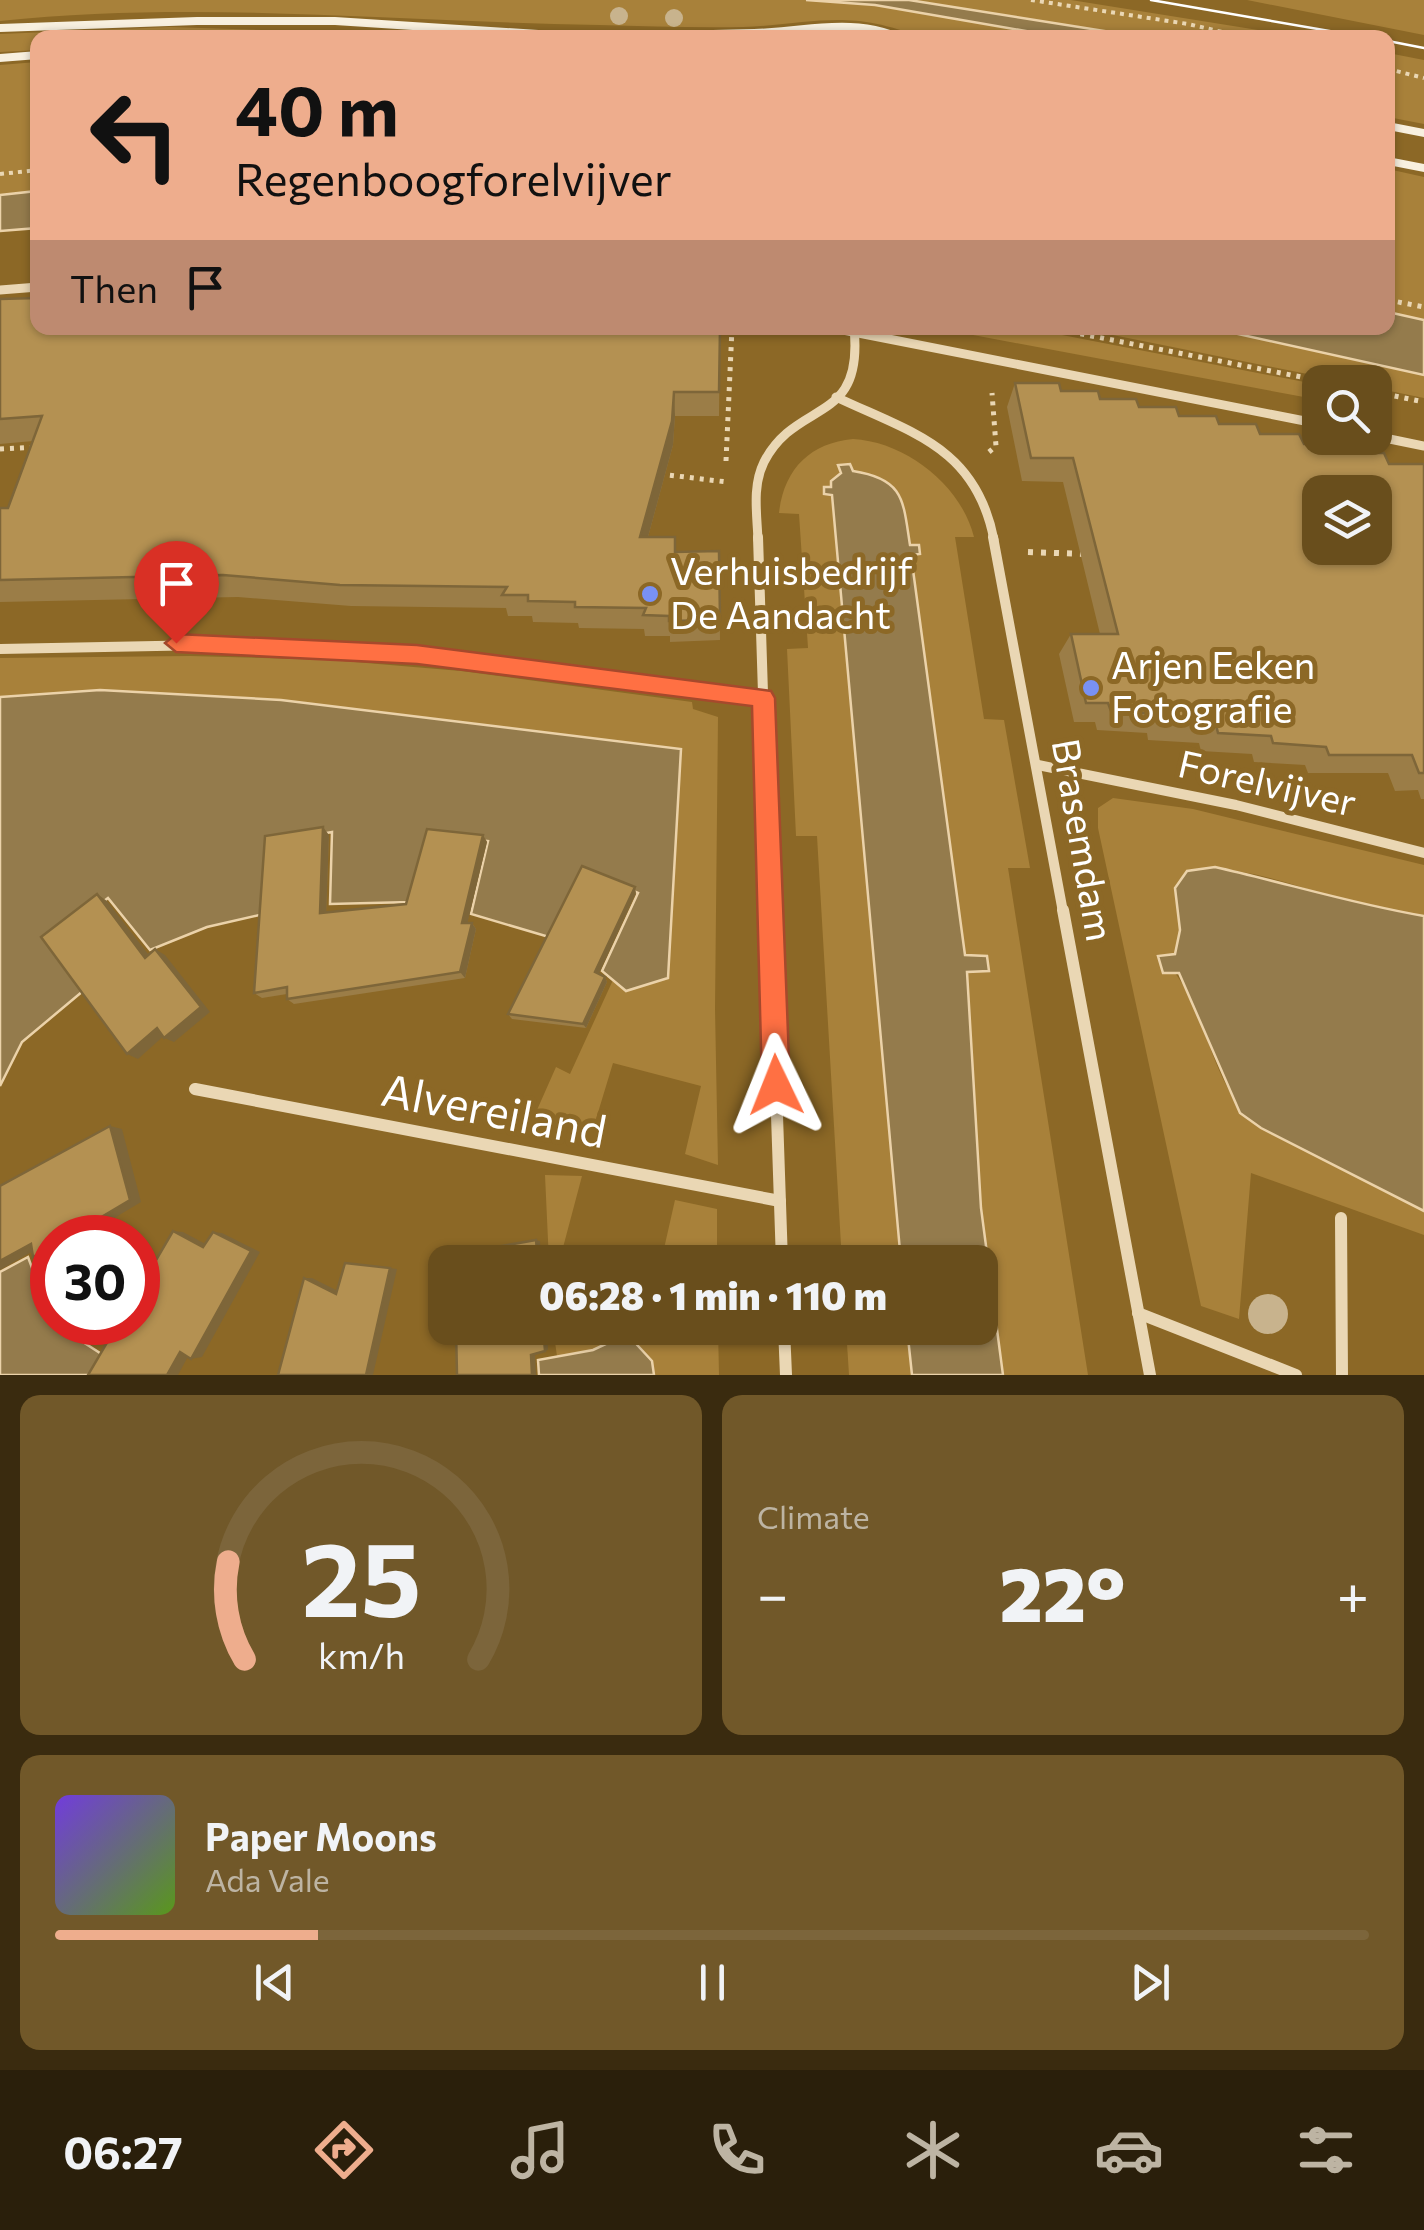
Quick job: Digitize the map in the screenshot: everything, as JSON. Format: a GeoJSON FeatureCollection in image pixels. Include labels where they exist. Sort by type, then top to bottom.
{"type":"FeatureCollection","features":[{"type":"Feature","properties":{"kind":"main road"},"geometry":{"type":"LineString","coordinates":[[0,28],[335,21],[495,30]]}},
{"type":"Feature","properties":{"kind":"main road"},"geometry":{"type":"LineString","coordinates":[[789,30],[841,25],[874,30]]}},
{"type":"Feature","properties":{"kind":"main road"},"geometry":{"type":"LineString","coordinates":[[0,58],[30,56]]}},
{"type":"Feature","properties":{"kind":"main road"},"geometry":{"type":"LineString","coordinates":[[1395,127],[1424,133]]}},
{"type":"Feature","properties":{"kind":"main road"},"geometry":{"type":"LineString","coordinates":[[1395,162],[1424,168]]}},
{"type":"Feature","properties":{"kind":"street"},"geometry":{"type":"LineString","coordinates":[[0,290],[30,288]]}},
{"type":"Feature","properties":{"kind":"street"},"geometry":{"type":"LineString","coordinates":[[781,1245],[756,486],[760,464],[771,445],[836,397],[852,379],[857,364],[855,335]]}},
{"type":"Feature","properties":{"kind":"street"},"geometry":{"type":"LineString","coordinates":[[883,335],[1302,420]]}},
{"type":"Feature","properties":{"kind":"street","name":"Brasemdam"},"geometry":{"type":"LineString","coordinates":[[836,397],[930,441],[968,472],[988,510],[1150,1375]]}},
{"type":"Feature","properties":{"kind":"street"},"geometry":{"type":"LineString","coordinates":[[1392,439],[1424,446]]}},
{"type":"Feature","properties":{"kind":"street"},"geometry":{"type":"LineString","coordinates":[[0,649],[176,643],[417,654],[763,698]]}},
{"type":"Feature","properties":{"kind":"street","name":"Forelvijver"},"geometry":{"type":"LineString","coordinates":[[1038,765],[1236,805],[1424,853]]}},
{"type":"Feature","properties":{"kind":"street","name":"Alvereiland"},"geometry":{"type":"LineString","coordinates":[[194,1089],[780,1202]]}},
{"type":"Feature","properties":{"kind":"street"},"geometry":{"type":"LineString","coordinates":[[1341,1218],[1342,1375]]}},
{"type":"Feature","properties":{"kind":"street"},"geometry":{"type":"LineString","coordinates":[[1138,1313],[1296,1375]]}},
{"type":"Feature","properties":{"kind":"street"},"geometry":{"type":"LineString","coordinates":[[785,1345],[786,1375]]}},
{"type":"Feature","properties":{"kind":"path"},"geometry":{"type":"LineString","coordinates":[[1032,0],[1214,30]]}},
{"type":"Feature","properties":{"kind":"path"},"geometry":{"type":"LineString","coordinates":[[1395,72],[1424,78]]}},
{"type":"Feature","properties":{"kind":"path"},"geometry":{"type":"LineString","coordinates":[[0,174],[30,171]]}},
{"type":"Feature","properties":{"kind":"path"},"geometry":{"type":"LineString","coordinates":[[1395,301],[1424,307]]}},
{"type":"Feature","properties":{"kind":"path"},"geometry":{"type":"LineString","coordinates":[[725,482],[732,335]]}},
{"type":"Feature","properties":{"kind":"path"},"geometry":{"type":"LineString","coordinates":[[1087,335],[1302,377]]}},
{"type":"Feature","properties":{"kind":"path"},"geometry":{"type":"LineString","coordinates":[[968,472],[996,446],[990,357]]}},
{"type":"Feature","properties":{"kind":"path"},"geometry":{"type":"LineString","coordinates":[[1392,395],[1424,402]]}},
{"type":"Feature","properties":{"kind":"path"},"geometry":{"type":"LineString","coordinates":[[0,449],[49,446]]}},
{"type":"Feature","properties":{"kind":"path"},"geometry":{"type":"LineString","coordinates":[[650,473],[756,486]]}},
{"type":"Feature","properties":{"kind":"path"},"geometry":{"type":"LineString","coordinates":[[997,552],[1072,551],[1091,556]]}},
{"type":"Feature","properties":{"kind":"shaded area"},"geometry":{"type":"Polygon","coordinates":[[[0,0],[1071,0],[1258,30],[899,30],[873,23],[832,20],[689,27],[225,12],[0,21],[0,0]]]}},
{"type":"Feature","properties":{"kind":"shaded area"},"geometry":{"type":"Polygon","coordinates":[[[806,0],[909,0],[1098,30],[1020,30],[875,5],[806,0]]]}},
{"type":"Feature","properties":{"kind":"shaded area"},"geometry":{"type":"Polygon","coordinates":[[[1247,0],[1424,0],[1424,35],[1247,0]]]}},
{"type":"Feature","properties":{"kind":"shaded area"},"geometry":{"type":"Polygon","coordinates":[[[170,27],[262,30],[97,30],[170,27]]]}},
{"type":"Feature","properties":{"kind":"shaded area"},"geometry":{"type":"Polygon","coordinates":[[[30,33],[30,50],[0,52],[0,34],[30,33]]]}},
{"type":"Feature","properties":{"kind":"shaded area"},"geometry":{"type":"Polygon","coordinates":[[[1395,54],[1424,60],[1424,124],[1395,118],[1395,54]]]}},
{"type":"Feature","properties":{"kind":"shaded area"},"geometry":{"type":"Polygon","coordinates":[[[30,63],[30,192],[0,195],[0,65],[30,63]]]}},
{"type":"Feature","properties":{"kind":"shaded area"},"geometry":{"type":"Polygon","coordinates":[[[1395,171],[1424,177],[1424,320],[1395,314],[1395,171]]]}},
{"type":"Feature","properties":{"kind":"shaded area"},"geometry":{"type":"Polygon","coordinates":[[[30,192],[30,229],[0,231],[0,195],[30,192]]]}},
{"type":"Feature","properties":{"kind":"shaded area"},"geometry":{"type":"Polygon","coordinates":[[[1395,314],[1424,320],[1424,375],[1243,335],[1395,335],[1395,314]]]}},
{"type":"Feature","properties":{"kind":"shaded area"},"geometry":{"type":"Polygon","coordinates":[[[973,335],[1062,335],[1302,382],[1302,397],[973,335]]]}},
{"type":"Feature","properties":{"kind":"shaded area"},"geometry":{"type":"Polygon","coordinates":[[[1113,335],[1243,335],[1379,365],[1302,365],[1302,373],[1113,335]]]}},
{"type":"Feature","properties":{"kind":"shaded area"},"geometry":{"type":"Polygon","coordinates":[[[1392,368],[1424,375],[1424,398],[1392,391],[1392,368]]]}},
{"type":"Feature","properties":{"kind":"shaded area"},"geometry":{"type":"Polygon","coordinates":[[[838,442],[873,442],[911,458],[944,484],[957,500],[974,537],[955,537],[984,719],[1004,720],[1030,868],[1008,868],[1088,1375],[1003,1375],[998,1337],[998,1245],[986,1245],[981,1208],[967,971],[989,970],[986,956],[965,956],[911,554],[918,545],[910,546],[894,490],[874,476],[860,473],[841,473],[825,494],[832,494],[899,1245],[841,1245],[817,836],[796,836],[787,649],[808,648],[799,514],[779,513],[793,471],[812,453],[838,442]]]}},
{"type":"Feature","properties":{"kind":"shaded area"},"geometry":{"type":"Polygon","coordinates":[[[850,464],[853,471],[892,486],[903,504],[910,545],[919,545],[920,554],[911,555],[965,955],[987,956],[989,971],[967,972],[986,1245],[899,1245],[832,495],[824,494],[824,487],[831,487],[831,481],[841,473],[838,465],[850,464]]]}},
{"type":"Feature","properties":{"kind":"shaded area"},"geometry":{"type":"Polygon","coordinates":[[[190,656],[331,660],[461,671],[692,702],[693,709],[718,717],[718,1165],[685,1154],[701,1086],[613,1063],[593,1129],[537,1110],[556,1067],[570,1074],[613,980],[626,991],[681,749],[281,700],[100,690],[0,697],[0,658],[190,656]]]}},
{"type":"Feature","properties":{"kind":"shaded area"},"geometry":{"type":"Polygon","coordinates":[[[100,690],[281,700],[681,749],[668,978],[626,991],[602,971],[638,893],[584,869],[549,937],[471,914],[488,841],[430,834],[411,902],[330,904],[332,832],[270,843],[264,914],[207,927],[150,950],[108,898],[49,943],[83,991],[22,1042],[0,1086],[0,697],[100,690]]]}},
{"type":"Feature","properties":{"kind":"shaded area"},"geometry":{"type":"Polygon","coordinates":[[[1113,798],[1193,809],[1424,865],[1424,916],[1356,906],[1248,873],[1187,870],[1175,888],[1180,930],[1175,955],[1159,956],[1189,996],[1218,1068],[1243,1111],[1262,1128],[1424,1211],[1424,1235],[1251,1173],[1239,1319],[1201,1306],[1098,828],[1098,808],[1113,798]]]}},
{"type":"Feature","properties":{"kind":"shaded area"},"geometry":{"type":"Polygon","coordinates":[[[1215,867],[1424,916],[1424,1211],[1261,1128],[1240,1113],[1179,973],[1163,973],[1158,956],[1175,954],[1180,930],[1175,888],[1187,871],[1215,867]]]}},
{"type":"Feature","properties":{"kind":"shaded area"},"geometry":{"type":"Polygon","coordinates":[[[545,1175],[582,1176],[564,1245],[548,1245],[545,1175]]]}},
{"type":"Feature","properties":{"kind":"shaded area"},"geometry":{"type":"Polygon","coordinates":[[[675,1200],[717,1209],[717,1245],[665,1245],[675,1200]]]}},
{"type":"Feature","properties":{"kind":"shaded area"},"geometry":{"type":"Polygon","coordinates":[[[28,1257],[30,1345],[87,1345],[106,1357],[95,1375],[0,1375],[0,1272],[28,1257]]]}},
{"type":"Feature","properties":{"kind":"shaded area"},"geometry":{"type":"Polygon","coordinates":[[[998,1337],[1003,1375],[912,1375],[909,1345],[998,1345],[998,1337]]]}},
{"type":"Feature","properties":{"kind":"shaded area"},"geometry":{"type":"Polygon","coordinates":[[[555,1345],[604,1345],[593,1350],[557,1356],[555,1345]]]}},
{"type":"Feature","properties":{"kind":"shaded area"},"geometry":{"type":"Polygon","coordinates":[[[604,1345],[637,1345],[652,1361],[654,1375],[539,1375],[538,1360],[604,1345]]]}},
{"type":"Feature","properties":{"kind":"shaded area"},"geometry":{"type":"Polygon","coordinates":[[[637,1345],[718,1345],[719,1375],[654,1375],[652,1361],[637,1345]]]}},
{"type":"Feature","properties":{"kind":"shaded area"},"geometry":{"type":"Polygon","coordinates":[[[847,1345],[909,1345],[912,1375],[849,1375],[847,1345]]]}},
{"type":"Feature","properties":{"kind":"building"},"geometry":{"type":"Polygon","coordinates":[[[30,298],[30,335],[720,335],[719,392],[674,392],[672,421],[640,537],[675,537],[675,552],[719,551],[720,620],[669,621],[669,616],[643,615],[646,608],[575,607],[575,602],[528,601],[528,595],[502,595],[507,587],[340,585],[223,575],[0,580],[0,508],[8,508],[42,416],[0,419],[0,299],[30,298]]]}},
{"type":"Feature","properties":{"kind":"building"},"geometry":{"type":"Polygon","coordinates":[[[1015,383],[1059,383],[1061,391],[1098,391],[1100,399],[1136,399],[1139,407],[1176,407],[1179,416],[1216,416],[1219,424],[1256,424],[1260,434],[1299,434],[1302,455],[1385,455],[1389,464],[1424,464],[1424,773],[1419,773],[1412,755],[1329,755],[1326,747],[1273,743],[1271,736],[1218,733],[1216,725],[1163,721],[1162,714],[1111,711],[1108,703],[1086,703],[1071,634],[1118,634],[1073,458],[1031,458],[1015,383]]]}},
{"type":"Feature","properties":{"kind":"building"},"geometry":{"type":"Polygon","coordinates":[[[323,827],[320,913],[406,904],[427,829],[483,835],[462,923],[472,923],[460,972],[287,999],[287,987],[254,993],[265,836],[323,827]]]}},
{"type":"Feature","properties":{"kind":"building"},"geometry":{"type":"Polygon","coordinates":[[[582,866],[635,887],[595,972],[605,977],[583,1024],[508,1014],[582,866]]]}},
{"type":"Feature","properties":{"kind":"building"},"geometry":{"type":"Polygon","coordinates":[[[97,894],[145,958],[155,949],[201,1007],[164,1038],[157,1028],[127,1054],[41,937],[97,894]]]}},
{"type":"Feature","properties":{"kind":"building"},"geometry":{"type":"Polygon","coordinates":[[[110,1126],[130,1200],[105,1215],[30,1215],[30,1245],[0,1261],[0,1186],[110,1126]]]}},
{"type":"Feature","properties":{"kind":"building"},"geometry":{"type":"Polygon","coordinates":[[[173,1231],[203,1247],[213,1232],[251,1251],[191,1359],[180,1352],[167,1375],[88,1375],[106,1345],[160,1345],[160,1253],[173,1231]]]}},
{"type":"Feature","properties":{"kind":"building"},"geometry":{"type":"Polygon","coordinates":[[[536,1240],[536,1245],[507,1245],[536,1240]]]}},
{"type":"Feature","properties":{"kind":"building"},"geometry":{"type":"Polygon","coordinates":[[[345,1263],[390,1268],[366,1375],[278,1375],[304,1278],[336,1294],[345,1263]]]}},
{"type":"Feature","properties":{"kind":"building"},"geometry":{"type":"Polygon","coordinates":[[[456,1345],[544,1345],[545,1351],[531,1355],[532,1375],[457,1375],[456,1345]]]}},
{"type":"Feature","properties":{"kind":"tram line"},"geometry":{"type":"LineString","coordinates":[[1151,0],[1324,30]]}},
{"type":"Feature","properties":{"kind":"tram line"},"geometry":{"type":"LineString","coordinates":[[1395,42],[1424,48]]}},
{"type":"Feature","properties":{"kind":"place","name":"Verhuisbedrijf De Aandacht"},"geometry":{"type":"Point","coordinates":[650,594]}},
{"type":"Feature","properties":{"kind":"place","name":"Arjen Eeken Fotografie"},"geometry":{"type":"Point","coordinates":[1091,688]}},
{"type":"Feature","properties":{"kind":"route"},"geometry":{"type":"LineString","coordinates":[[176,643],[417,654],[763,698],[776,1085]]}}]}
